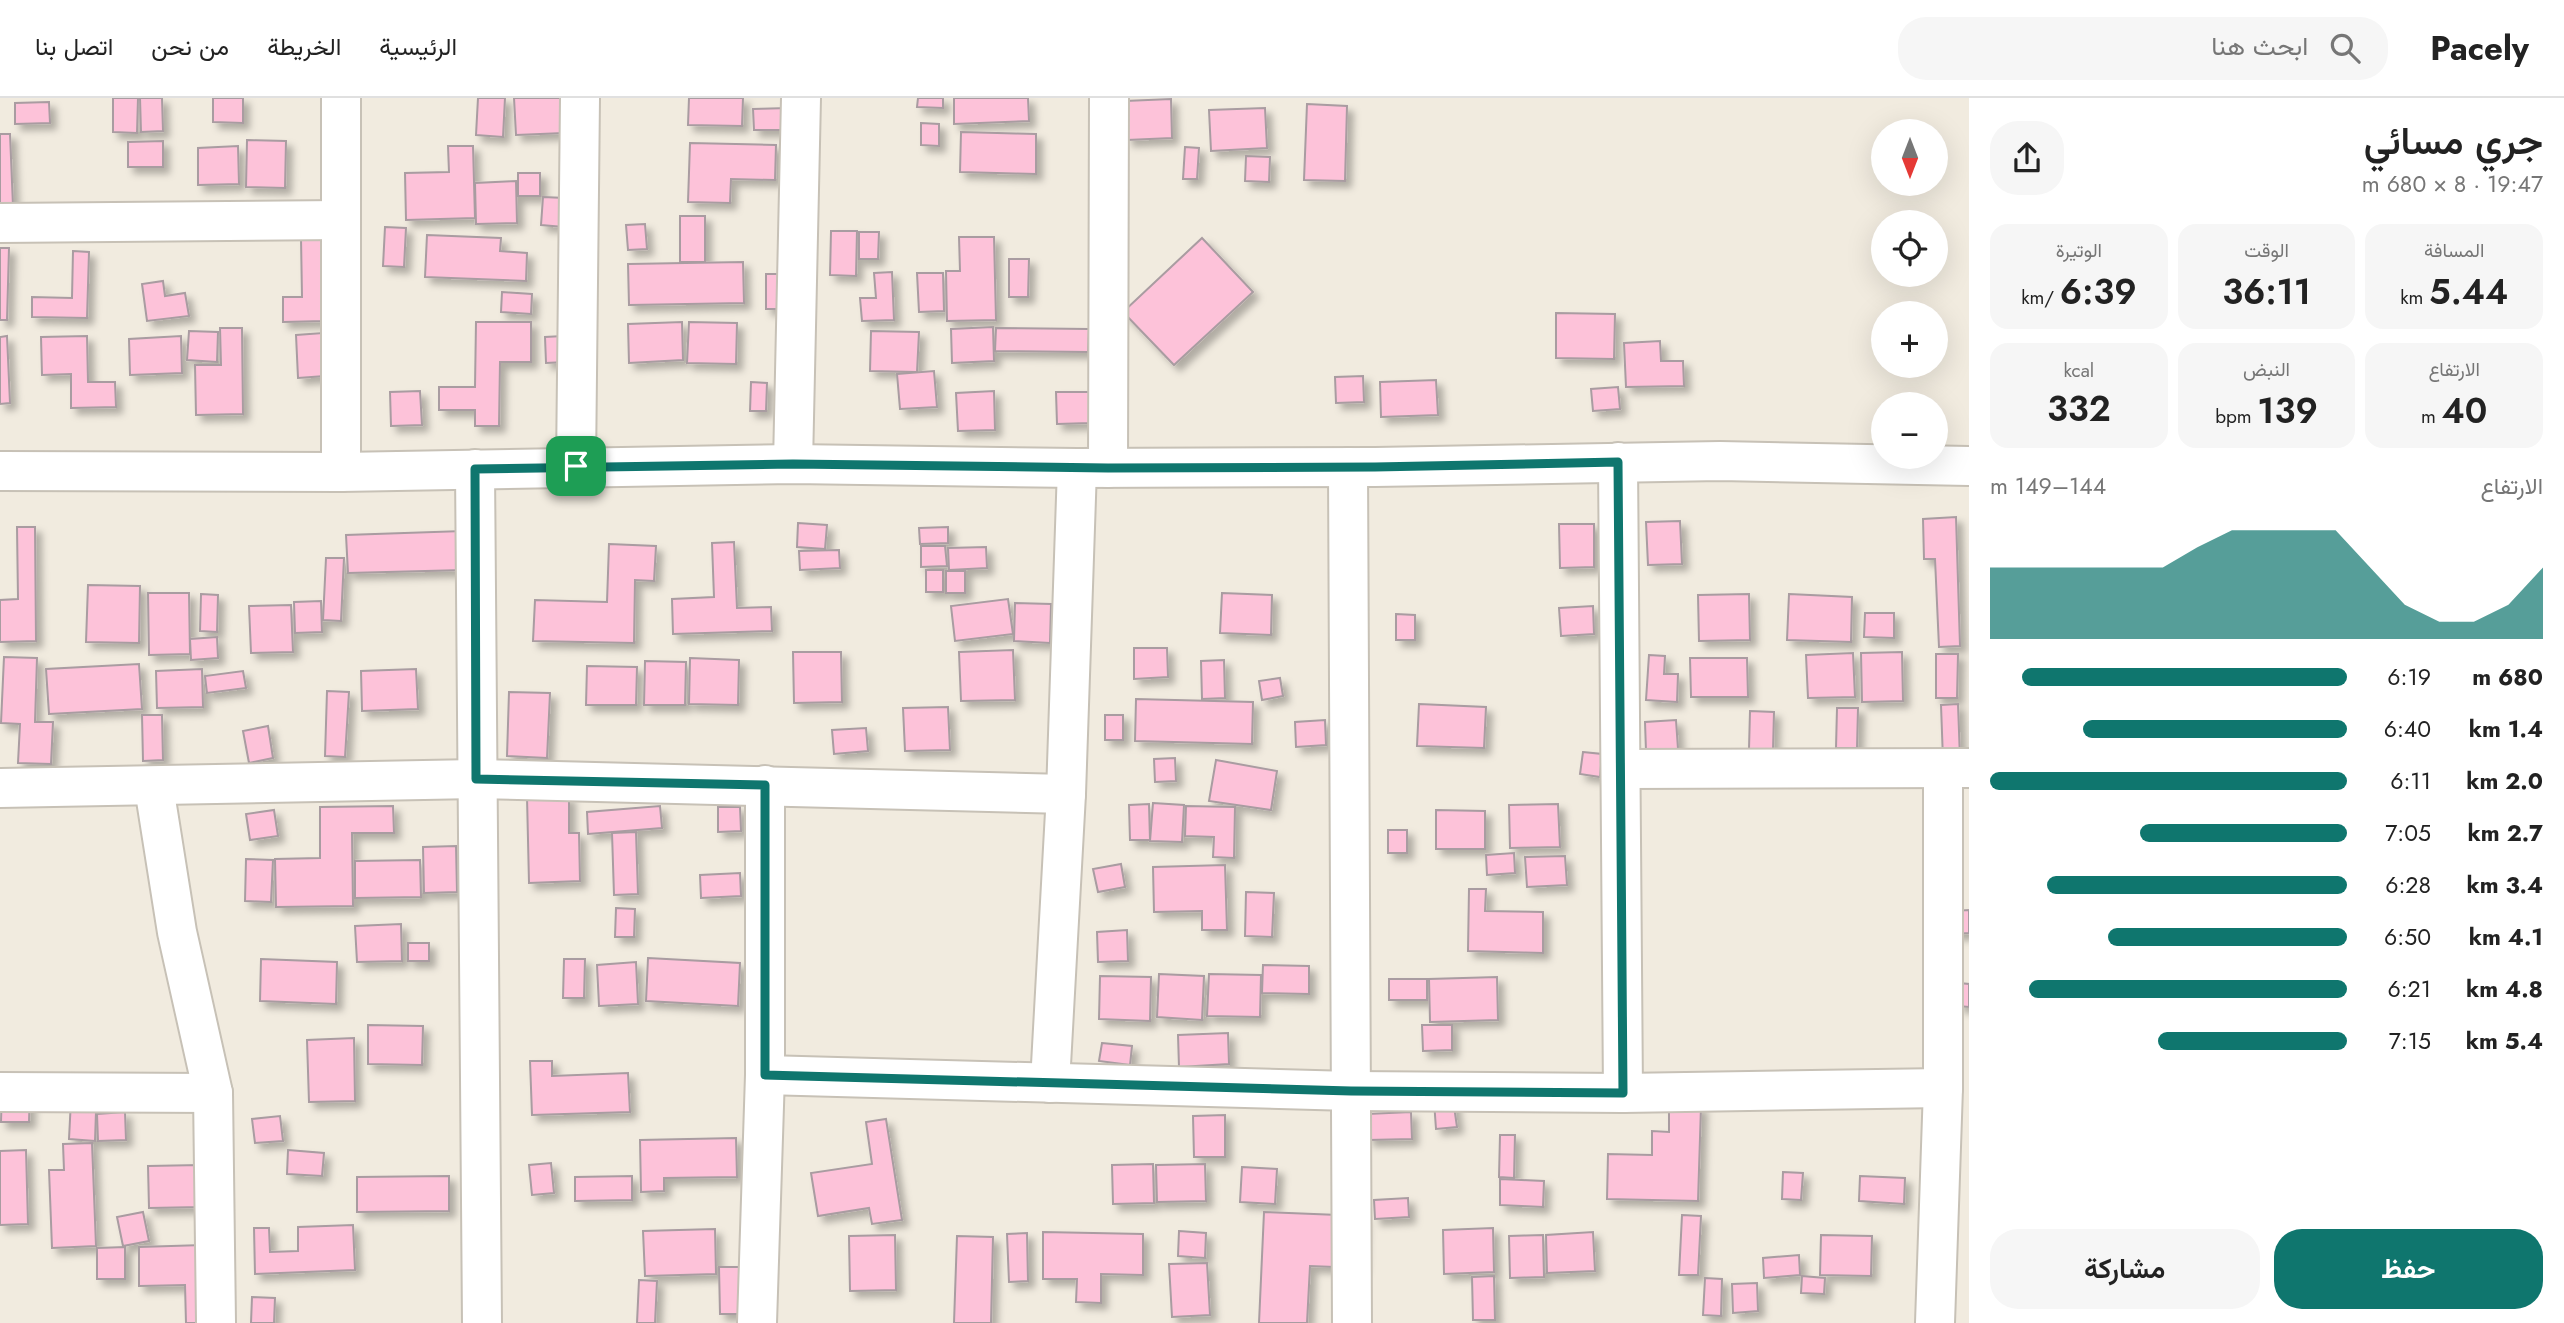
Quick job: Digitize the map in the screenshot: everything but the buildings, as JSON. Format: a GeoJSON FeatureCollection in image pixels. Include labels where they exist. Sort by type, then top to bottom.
{"type":"FeatureCollection","features":[{"type":"Feature","properties":{"kind":"street"},"geometry":{"type":"LineString","coordinates":[[341,98],[341,472]]}},
{"type":"Feature","properties":{"kind":"street"},"geometry":{"type":"LineString","coordinates":[[576,466],[580,98]]}},
{"type":"Feature","properties":{"kind":"street"},"geometry":{"type":"LineString","coordinates":[[793,464],[801,98]]}},
{"type":"Feature","properties":{"kind":"street"},"geometry":{"type":"LineString","coordinates":[[1050,1083],[1066,794],[1093,468],[1109,98]]}},
{"type":"Feature","properties":{"kind":"street"},"geometry":{"type":"LineString","coordinates":[[0,223],[341,220]]}},
{"type":"Feature","properties":{"kind":"street"},"geometry":{"type":"LineString","coordinates":[[0,471],[341,472],[793,464],[1093,468],[1348,467],[1720,461],[1969,466]]}},
{"type":"Feature","properties":{"kind":"street"},"geometry":{"type":"LineString","coordinates":[[1618,462],[1623,1093]]}},
{"type":"Feature","properties":{"kind":"street"},"geometry":{"type":"LineString","coordinates":[[1348,467],[1352,1323]]}},
{"type":"Feature","properties":{"kind":"street"},"geometry":{"type":"LineString","coordinates":[[475,469],[482,1323]]}},
{"type":"Feature","properties":{"kind":"street"},"geometry":{"type":"LineString","coordinates":[[1622,769],[1956,768],[1935,1323]]}},
{"type":"Feature","properties":{"kind":"street"},"geometry":{"type":"LineString","coordinates":[[0,788],[476,779],[1066,794]]}},
{"type":"Feature","properties":{"kind":"street"},"geometry":{"type":"LineString","coordinates":[[757,1323],[765,1075],[765,785]]}},
{"type":"Feature","properties":{"kind":"street"},"geometry":{"type":"LineString","coordinates":[[155,787],[177,932],[213,1093],[216,1323]]}},
{"type":"Feature","properties":{"kind":"street"},"geometry":{"type":"LineString","coordinates":[[765,1075],[1351,1091],[1623,1093],[1943,1088]]}},
{"type":"Feature","properties":{"kind":"street"},"geometry":{"type":"LineString","coordinates":[[0,1092],[213,1093]]}},
{"type":"Feature","properties":{"kind":"route"},"geometry":{"type":"LineString","coordinates":[[1618,462],[1623,1093],[1351,1091],[765,1075],[765,785],[476,779],[475,469],[576,466],[793,464],[1077,468],[1375,467],[1618,462]]}}]}
